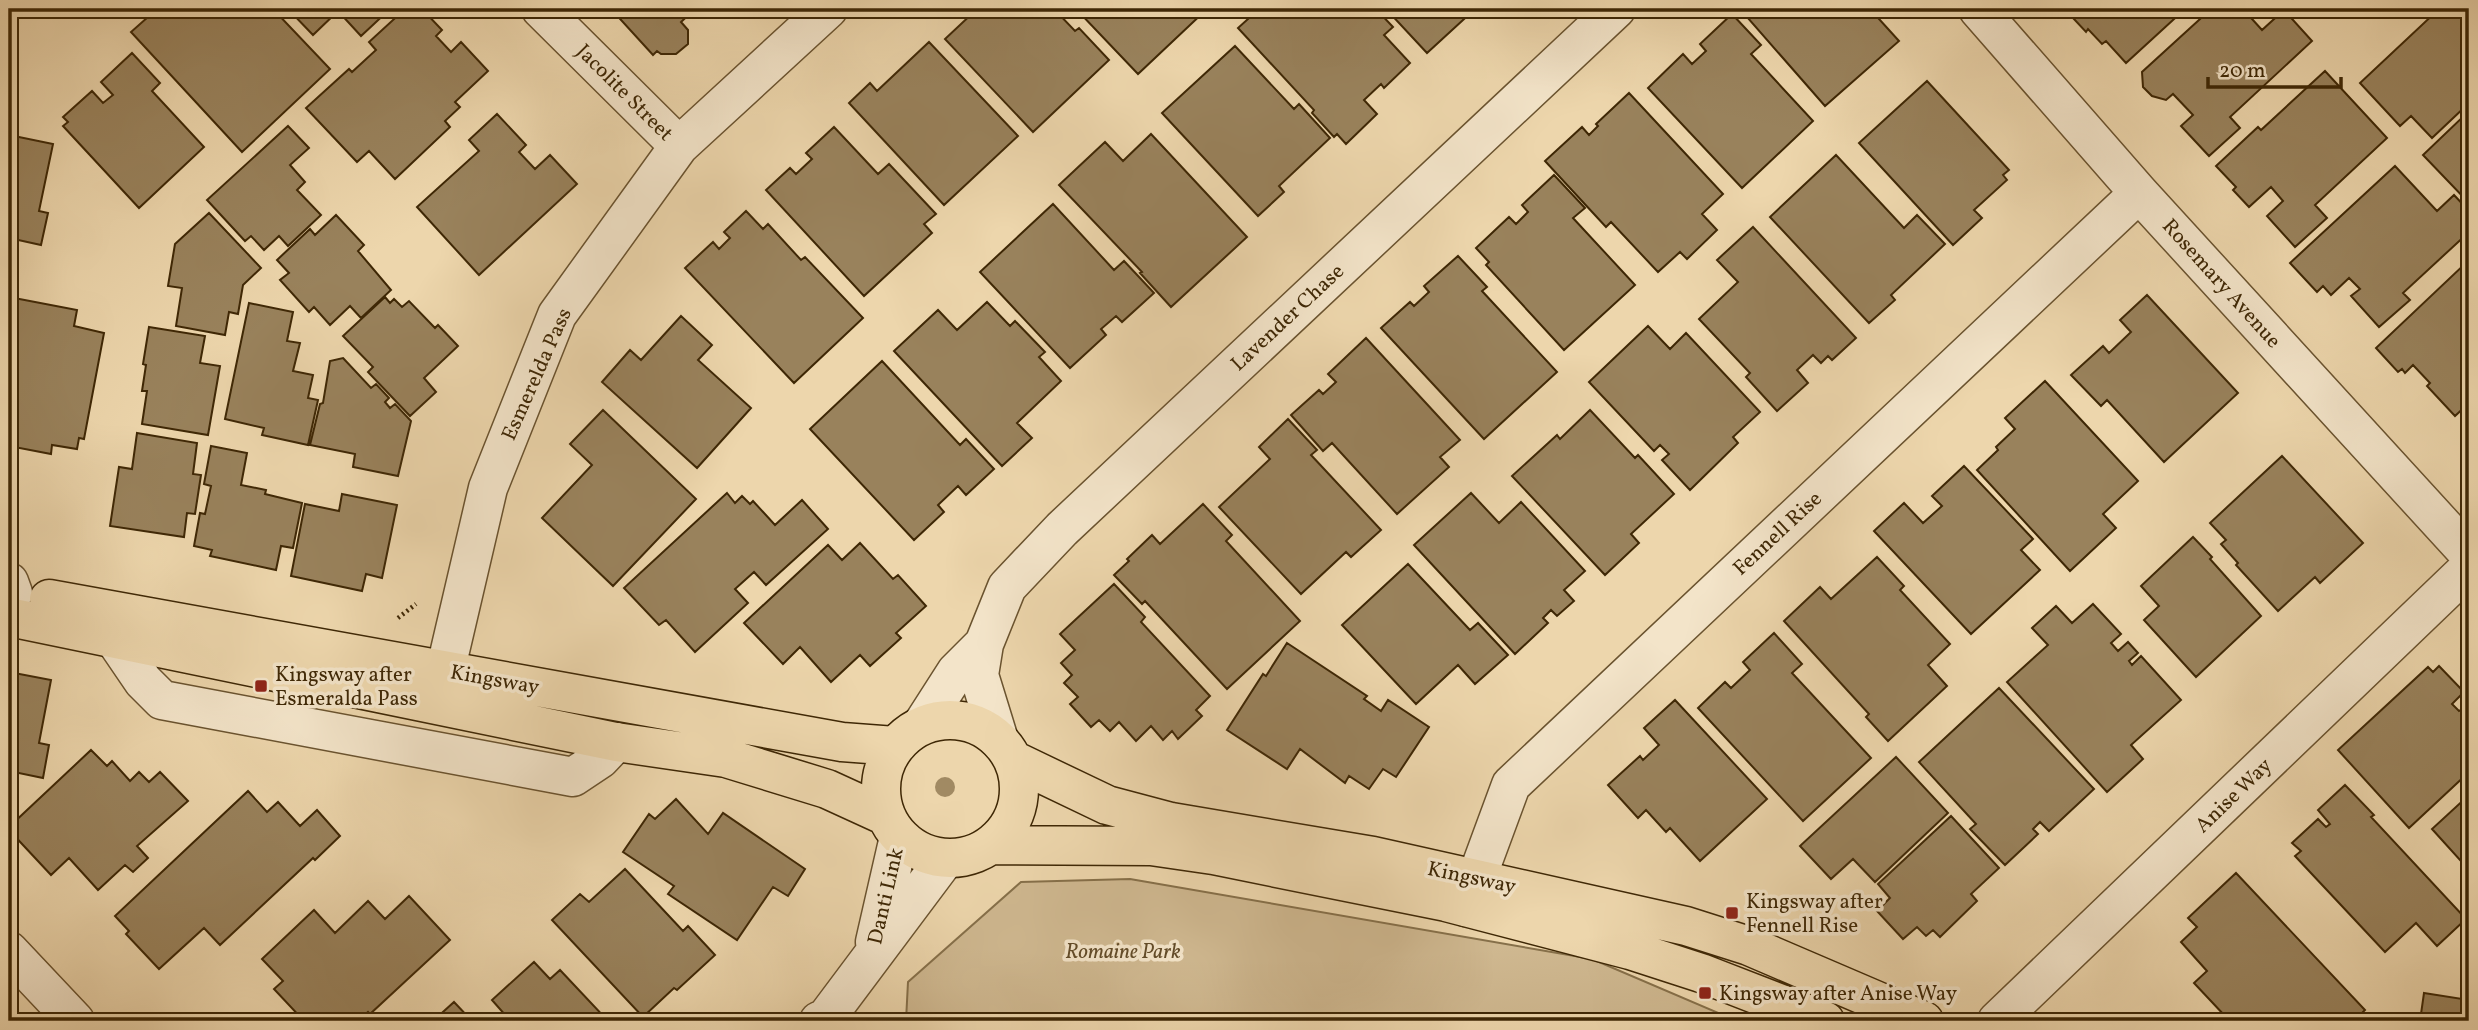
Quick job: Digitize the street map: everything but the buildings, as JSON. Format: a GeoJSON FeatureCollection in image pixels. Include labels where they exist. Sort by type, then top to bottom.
{"type":"FeatureCollection","features":[{"type":"Feature","properties":{"kind":"main road","name":"Kingsway"},"geometry":{"type":"LineString","coordinates":[[10,596],[111,608],[441,687],[616,742],[726,758],[827,789],[892,827],[912,848],[945,859],[961,858],[992,845],[1151,846],[1686,926],[1749,946],[1924,1021]]}},
{"type":"Feature","properties":{"kind":"main road","name":"Kingsway"},"geometry":{"type":"LineString","coordinates":[[10,596],[113,637],[441,687],[842,742],[909,736],[942,720],[962,721],[982,728],[1006,750],[1107,805],[1171,822],[1373,856],[1630,950],[1701,972],[1825,1021]]}},
{"type":"Feature","properties":{"kind":"main road"},"geometry":{"type":"LineString","coordinates":[[892,827],[880,799],[881,780],[886,762],[909,736]]}},
{"type":"Feature","properties":{"kind":"main road"},"geometry":{"type":"LineString","coordinates":[[992,845],[1008,828],[1017,806],[1019,783],[1006,750]]}},
{"type":"Feature","properties":{"kind":"street","name":"Jacolite Street"},"geometry":{"type":"LineString","coordinates":[[541,9],[679,146]]}},
{"type":"Feature","properties":{"kind":"street","name":"Esmerelda Pass"},"geometry":{"type":"LineString","coordinates":[[441,687],[488,488],[557,315],[679,146],[828,9]]}},
{"type":"Feature","properties":{"kind":"street","name":"Lavender Chase"},"geometry":{"type":"LineString","coordinates":[[1006,750],[979,675],[984,644],[1007,587],[1062,529],[1614,9]]}},
{"type":"Feature","properties":{"kind":"street","name":"Rosemary Avenue"},"geometry":{"type":"LineString","coordinates":[[1978,9],[2139,193],[2469,554]]}},
{"type":"Feature","properties":{"kind":"street","name":"Fennell Rise"},"geometry":{"type":"LineString","coordinates":[[1471,892],[1511,785],[2139,193]]}},
{"type":"Feature","properties":{"kind":"street","name":"Anise Way"},"geometry":{"type":"LineString","coordinates":[[1997,1021],[2469,568]]}},
{"type":"Feature","properties":{"kind":"street"},"geometry":{"type":"LineString","coordinates":[[113,637],[143,681],[162,700],[573,777],[600,759],[616,742]]}},
{"type":"Feature","properties":{"kind":"street","name":"Lavender Chase"},"geometry":{"type":"LineString","coordinates":[[909,736],[956,672],[984,644]]}},
{"type":"Feature","properties":{"kind":"street","name":"Danti Link"},"geometry":{"type":"LineString","coordinates":[[872,954],[892,827]]}},
{"type":"Feature","properties":{"kind":"street","name":"Danti Link"},"geometry":{"type":"LineString","coordinates":[[824,1020],[945,859]]}},
{"type":"Feature","properties":{"kind":"street"},"geometry":{"type":"LineString","coordinates":[[9,951],[75,1021]]}},
{"type":"Feature","properties":{"kind":"green space","name":"Romaine Park"},"geometry":{"type":"Polygon","coordinates":[[[1130,879],[1592,959],[1737,1021],[906,1021],[908,982],[1021,882],[1130,879]]]}},
{"type":"Feature","properties":{"kind":"place","name":"Kingsway after Esmeralda Pass"},"geometry":{"type":"Point","coordinates":[261,686]}},
{"type":"Feature","properties":{"kind":"place","name":"Kingsway after Fennell Rise"},"geometry":{"type":"Point","coordinates":[1732,913]}},
{"type":"Feature","properties":{"kind":"place","name":"Kingsway after Anise Way"},"geometry":{"type":"Point","coordinates":[1705,993]}}]}
